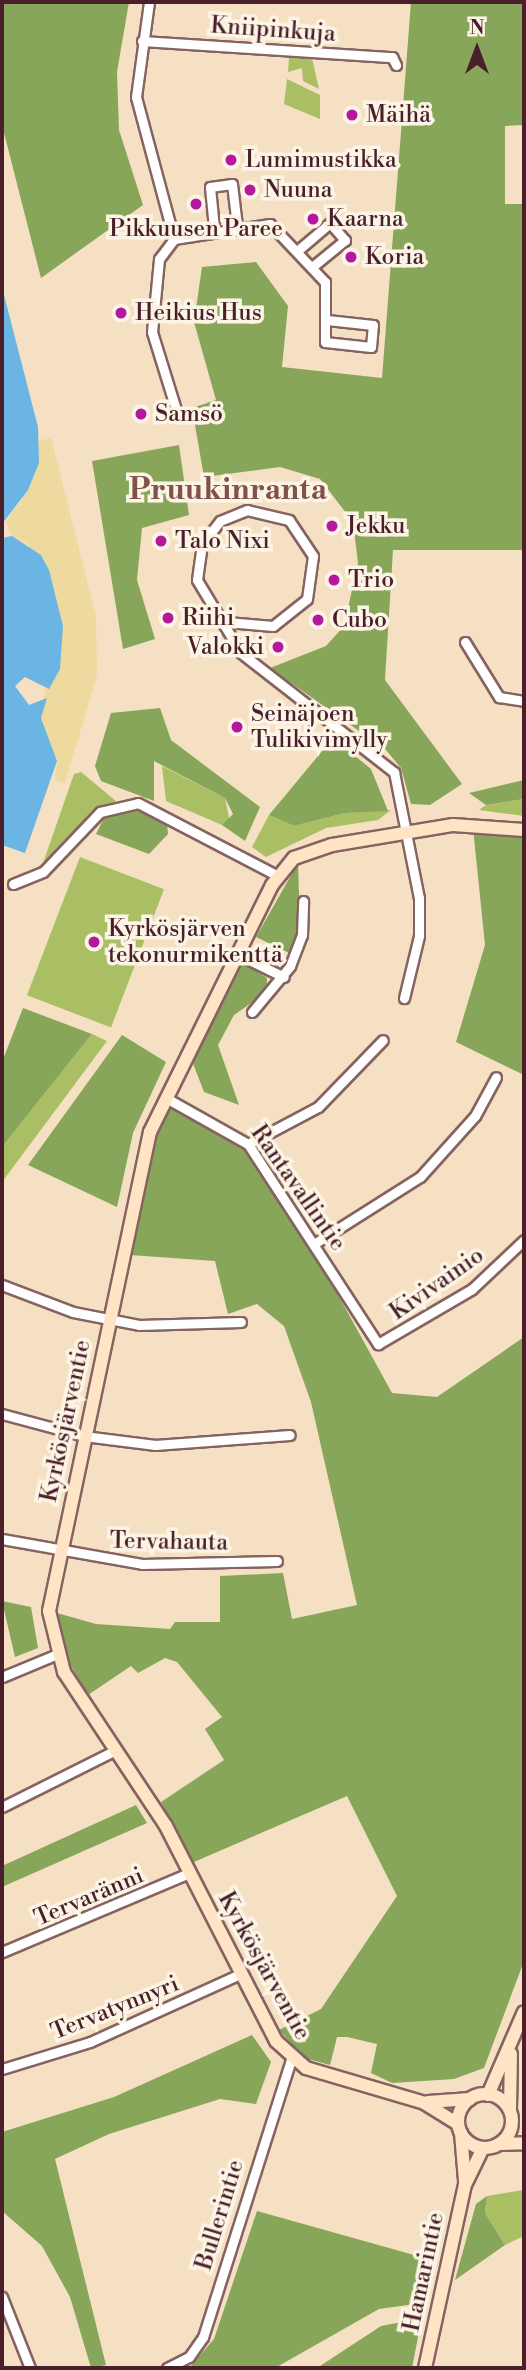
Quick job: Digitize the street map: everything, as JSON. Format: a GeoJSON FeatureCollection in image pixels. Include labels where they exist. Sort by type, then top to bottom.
{"type":"FeatureCollection","features":[{"type":"Feature","properties":{"kind":"street"},"geometry":{"type":"LineString","coordinates":[[149,2],[142,41],[141,130],[174,239]]}},
{"type":"Feature","properties":{"kind":"street","name":"Kniipinkuja"},"geometry":{"type":"LineString","coordinates":[[142,41],[392,57],[396,65]]}},
{"type":"Feature","properties":{"kind":"street"},"geometry":{"type":"LineString","coordinates":[[214,228],[210,187],[232,184],[237,226]]}},
{"type":"Feature","properties":{"kind":"street"},"geometry":{"type":"LineString","coordinates":[[297,251],[330,223],[345,240],[312,267]]}},
{"type":"Feature","properties":{"kind":"street"},"geometry":{"type":"LineString","coordinates":[[178,416],[152,332],[159,259],[174,239],[214,228],[270,224],[312,267],[330,295],[327,320],[325,342],[370,347],[373,325],[327,320]]}},
{"type":"Feature","properties":{"kind":"street"},"geometry":{"type":"LineString","coordinates":[[227,622],[273,626],[307,599],[313,556],[289,520],[247,510],[220,521],[202,544],[197,580],[203,597],[227,622],[231,639],[257,668],[394,772],[409,833],[419,936],[404,998]]}},
{"type":"Feature","properties":{"kind":"street"},"geometry":{"type":"LineString","coordinates":[[465,642],[499,696],[524,701]]}},
{"type":"Feature","properties":{"kind":"street"},"geometry":{"type":"LineString","coordinates":[[13,884],[43,872],[100,812],[138,803],[278,876]]}},
{"type":"Feature","properties":{"kind":"street","name":"Kyrkösjärventie"},"geometry":{"type":"LineString","coordinates":[[460,2128],[425,2103],[291,2059],[240,1974],[158,1812],[114,1751],[55,1655],[48,1611],[142,1159],[166,1098],[278,876],[308,851],[409,833],[474,825],[524,830]]}},
{"type":"Feature","properties":{"kind":"street"},"geometry":{"type":"LineString","coordinates":[[252,1012],[284,977],[302,935],[303,901]]}},
{"type":"Feature","properties":{"kind":"street"},"geometry":{"type":"LineString","coordinates":[[237,954],[284,977]]}},
{"type":"Feature","properties":{"kind":"street"},"geometry":{"type":"LineString","coordinates":[[248,1144],[318,1107],[383,1040]]}},
{"type":"Feature","properties":{"kind":"street"},"geometry":{"type":"LineString","coordinates":[[317,1242],[420,1177],[475,1116],[496,1077]]}},
{"type":"Feature","properties":{"kind":"street","name":"Rantavallintie"},"geometry":{"type":"LineString","coordinates":[[166,1098],[248,1144],[317,1242],[367,1335]]}},
{"type":"Feature","properties":{"kind":"street","name":"Kivivainio"},"geometry":{"type":"LineString","coordinates":[[367,1335],[378,1344],[388,1341],[442,1310],[524,1240]]}},
{"type":"Feature","properties":{"kind":"street"},"geometry":{"type":"LineString","coordinates":[[2,1285],[108,1320],[173,1328],[242,1322]]}},
{"type":"Feature","properties":{"kind":"street"},"geometry":{"type":"LineString","coordinates":[[2,1414],[84,1436],[194,1446],[290,1435]]}},
{"type":"Feature","properties":{"kind":"street","name":"Tervahauta"},"geometry":{"type":"LineString","coordinates":[[2,1539],[60,1553],[142,1564],[277,1561]]}},
{"type":"Feature","properties":{"kind":"street"},"geometry":{"type":"LineString","coordinates":[[2,1677],[55,1655]]}},
{"type":"Feature","properties":{"kind":"street"},"geometry":{"type":"LineString","coordinates":[[2,1807],[114,1751]]}},
{"type":"Feature","properties":{"kind":"street","name":"Tervaränni"},"geometry":{"type":"LineString","coordinates":[[2,1952],[122,1907],[189,1873]]}},
{"type":"Feature","properties":{"kind":"street","name":"Tervatynnyri"},"geometry":{"type":"LineString","coordinates":[[2,2069],[90,2042],[240,1974]]}},
{"type":"Feature","properties":{"kind":"street"},"geometry":{"type":"LineString","coordinates":[[488,2095],[524,2012]]}},
{"type":"Feature","properties":{"kind":"street"},"geometry":{"type":"LineString","coordinates":[[500,2144],[511,2115],[511,2047]]}},
{"type":"Feature","properties":{"kind":"street","name":"Bullerintie"},"geometry":{"type":"LineString","coordinates":[[167,2368],[189,2357],[202,2337],[291,2059]]}},
{"type":"Feature","properties":{"kind":"street"},"geometry":{"type":"LineString","coordinates":[[488,2095],[470,2099],[460,2128],[483,2148],[524,2143]]}},
{"type":"Feature","properties":{"kind":"street"},"geometry":{"type":"LineString","coordinates":[[488,2095],[511,2115],[524,2131]]}},
{"type":"Feature","properties":{"kind":"street","name":"Kyrkösjärventie"},"geometry":{"type":"LineString","coordinates":[[425,2103],[470,2099]]}},
{"type":"Feature","properties":{"kind":"street","name":"Hamarintie"},"geometry":{"type":"LineString","coordinates":[[460,2128],[465,2185]]}},
{"type":"Feature","properties":{"kind":"street","name":"Hamarintie"},"geometry":{"type":"LineString","coordinates":[[425,2368],[465,2185],[483,2148]]}},
{"type":"Feature","properties":{"kind":"street"},"geometry":{"type":"LineString","coordinates":[[2,2297],[30,2368]]}},
{"type":"Feature","properties":{"kind":"green space"},"geometry":{"type":"Polygon","coordinates":[[[2,2],[129,2],[117,72],[119,130],[143,205],[41,278],[2,125],[2,2]]]}},
{"type":"Feature","properties":{"kind":"green space"},"geometry":{"type":"Polygon","coordinates":[[[411,2],[524,2],[524,125],[505,126],[505,204],[524,204],[524,550],[393,550],[385,680],[462,784],[430,805],[411,804],[401,768],[386,750],[270,668],[326,646],[344,626],[358,563],[353,522],[320,479],[280,467],[204,477],[192,408],[216,400],[194,322],[202,267],[256,262],[288,306],[282,367],[382,378],[411,2]]]}},
{"type":"Feature","properties":{"kind":"green space"},"geometry":{"type":"Polygon","coordinates":[[[289,57],[312,58],[319,89],[303,81],[302,68],[288,72],[289,57]]]}},
{"type":"Feature","properties":{"kind":"green space"},"geometry":{"type":"Polygon","coordinates":[[[287,79],[320,95],[320,119],[284,104],[287,79]]]}},
{"type":"Feature","properties":{"kind":"green space"},"geometry":{"type":"Polygon","coordinates":[[[179,445],[189,515],[142,528],[137,580],[155,639],[123,649],[92,461],[179,445]]]}},
{"type":"Feature","properties":{"kind":"green space"},"geometry":{"type":"Polygon","coordinates":[[[160,708],[171,740],[260,807],[245,841],[222,825],[233,814],[225,798],[154,761],[154,801],[101,781],[95,766],[111,713],[160,708]]]}},
{"type":"Feature","properties":{"kind":"green space"},"geometry":{"type":"Polygon","coordinates":[[[333,738],[371,769],[388,811],[345,813],[294,826],[269,815],[333,738]]]}},
{"type":"Feature","properties":{"kind":"green space"},"geometry":{"type":"Polygon","coordinates":[[[162,766],[225,798],[230,823],[222,825],[166,801],[162,766]]]}},
{"type":"Feature","properties":{"kind":"green space"},"geometry":{"type":"Polygon","coordinates":[[[81,772],[116,801],[87,818],[42,866],[74,774],[81,772]]]}},
{"type":"Feature","properties":{"kind":"green space"},"geometry":{"type":"Polygon","coordinates":[[[524,780],[524,799],[486,805],[469,793],[524,780]]]}},
{"type":"Feature","properties":{"kind":"green space"},"geometry":{"type":"Polygon","coordinates":[[[524,799],[524,816],[479,810],[486,805],[524,799]]]}},
{"type":"Feature","properties":{"kind":"green space"},"geometry":{"type":"Polygon","coordinates":[[[131,808],[167,824],[168,834],[149,854],[96,834],[107,812],[131,808]]]}},
{"type":"Feature","properties":{"kind":"green space"},"geometry":{"type":"Polygon","coordinates":[[[391,810],[378,820],[326,828],[266,857],[252,847],[269,815],[294,826],[345,813],[391,810]]]}},
{"type":"Feature","properties":{"kind":"green space"},"geometry":{"type":"Polygon","coordinates":[[[473,828],[524,836],[524,1075],[456,1042],[485,945],[473,828]]]}},
{"type":"Feature","properties":{"kind":"green space","name":"Kyrkösjärven tekonurmikenttä"},"geometry":{"type":"Polygon","coordinates":[[[80,857],[164,889],[111,1027],[27,995],[80,857]]]}},
{"type":"Feature","properties":{"kind":"green space"},"geometry":{"type":"Polygon","coordinates":[[[298,863],[300,923],[291,954],[256,937],[298,863]]]}},
{"type":"Feature","properties":{"kind":"green space"},"geometry":{"type":"Polygon","coordinates":[[[246,964],[267,978],[267,992],[234,1015],[218,1045],[239,1105],[204,1092],[192,1061],[239,967],[246,964]]]}},
{"type":"Feature","properties":{"kind":"green space"},"geometry":{"type":"Polygon","coordinates":[[[23,1008],[92,1034],[2,1147],[2,1062],[23,1008]]]}},
{"type":"Feature","properties":{"kind":"green space"},"geometry":{"type":"Polygon","coordinates":[[[92,1034],[107,1041],[2,1182],[2,1147],[92,1034]]]}},
{"type":"Feature","properties":{"kind":"green space"},"geometry":{"type":"Polygon","coordinates":[[[122,1035],[166,1062],[133,1133],[117,1207],[28,1165],[122,1035]]]}},
{"type":"Feature","properties":{"kind":"green space"},"geometry":{"type":"Polygon","coordinates":[[[174,1108],[237,1140],[309,1242],[392,1393],[437,1397],[524,1337],[524,1961],[484,2068],[454,2079],[392,2083],[371,2073],[377,2044],[337,2037],[330,2065],[304,2058],[279,2030],[321,2009],[397,1896],[347,1796],[194,1862],[161,1802],[224,1760],[205,1729],[222,1717],[177,1662],[165,1658],[138,1673],[131,1666],[88,1695],[63,1652],[57,1613],[96,1624],[170,1629],[175,1622],[220,1622],[220,1576],[283,1573],[292,1619],[357,1605],[311,1402],[284,1326],[257,1304],[228,1314],[215,1261],[130,1255],[152,1146],[167,1110],[174,1108]]]}},
{"type":"Feature","properties":{"kind":"green space"},"geometry":{"type":"Polygon","coordinates":[[[2,1601],[31,1607],[38,1648],[15,1657],[2,1601]]]}},
{"type":"Feature","properties":{"kind":"green space"},"geometry":{"type":"Polygon","coordinates":[[[136,1805],[147,1823],[2,1887],[2,1866],[136,1805]]]}},
{"type":"Feature","properties":{"kind":"green space"},"geometry":{"type":"Polygon","coordinates":[[[252,2035],[271,2062],[256,2104],[220,2099],[109,2134],[55,2159],[106,2365],[91,2368],[70,2297],[42,2246],[2,2211],[2,2132],[114,2097],[252,2035]]]}},
{"type":"Feature","properties":{"kind":"green space"},"geometry":{"type":"Polygon","coordinates":[[[524,2190],[524,2236],[505,2245],[485,2213],[487,2196],[524,2190]]]}},
{"type":"Feature","properties":{"kind":"green space"},"geometry":{"type":"Polygon","coordinates":[[[487,2196],[485,2213],[505,2245],[455,2280],[476,2204],[487,2196]]]}},
{"type":"Feature","properties":{"kind":"green space"},"geometry":{"type":"Polygon","coordinates":[[[257,2211],[432,2260],[422,2303],[379,2309],[275,2368],[189,2368],[214,2339],[257,2211]]]}},
{"type":"Feature","properties":{"kind":"green space"},"geometry":{"type":"Polygon","coordinates":[[[413,2320],[420,2327],[412,2368],[317,2368],[381,2326],[413,2320]]]}},
{"type":"Feature","properties":{"kind":"sand"},"geometry":{"type":"Polygon","coordinates":[[[51,438],[96,616],[97,675],[65,783],[55,780],[57,761],[41,718],[45,689],[60,669],[28,544],[12,536],[6,522],[28,490],[38,441],[51,438]]]}},
{"type":"Feature","properties":{"kind":"water"},"geometry":{"type":"Polygon","coordinates":[[[2,287],[38,427],[39,463],[28,490],[2,524],[2,287]]]}},
{"type":"Feature","properties":{"kind":"water"},"geometry":{"type":"Polygon","coordinates":[[[12,536],[41,555],[49,570],[63,626],[60,669],[49,689],[25,677],[15,686],[29,705],[47,698],[41,718],[57,761],[25,853],[2,845],[2,538],[12,536]]]}},
{"type":"Feature","properties":{"kind":"place","name":"Mäihä"},"geometry":{"type":"Point","coordinates":[352,115]}},
{"type":"Feature","properties":{"kind":"place","name":"Lumimustikka"},"geometry":{"type":"Point","coordinates":[231,160]}},
{"type":"Feature","properties":{"kind":"place","name":"Nuuna"},"geometry":{"type":"Point","coordinates":[250,190]}},
{"type":"Feature","properties":{"kind":"place","name":"Pikkuusen Paree"},"geometry":{"type":"Point","coordinates":[196,204]}},
{"type":"Feature","properties":{"kind":"place","name":"Kaarna"},"geometry":{"type":"Point","coordinates":[313,219]}},
{"type":"Feature","properties":{"kind":"place","name":"Koria"},"geometry":{"type":"Point","coordinates":[351,257]}},
{"type":"Feature","properties":{"kind":"place","name":"Heikius Hus"},"geometry":{"type":"Point","coordinates":[121,313]}},
{"type":"Feature","properties":{"kind":"place","name":"Samsö"},"geometry":{"type":"Point","coordinates":[141,414]}},
{"type":"Feature","properties":{"kind":"place","name":"Jekku"},"geometry":{"type":"Point","coordinates":[332,526]}},
{"type":"Feature","properties":{"kind":"place","name":"Talo Nixi"},"geometry":{"type":"Point","coordinates":[161,541]}},
{"type":"Feature","properties":{"kind":"place","name":"Trio"},"geometry":{"type":"Point","coordinates":[334,580]}},
{"type":"Feature","properties":{"kind":"place","name":"Riihi"},"geometry":{"type":"Point","coordinates":[168,618]}},
{"type":"Feature","properties":{"kind":"place","name":"Cubo"},"geometry":{"type":"Point","coordinates":[318,620]}},
{"type":"Feature","properties":{"kind":"place","name":"Valokki"},"geometry":{"type":"Point","coordinates":[278,647]}},
{"type":"Feature","properties":{"kind":"place","name":"Seinäjoen Tulikivimylly"},"geometry":{"type":"Point","coordinates":[237,727]}},
{"type":"Feature","properties":{"kind":"place","name":"Kyrkösjärven tekonurmikenttä"},"geometry":{"type":"Point","coordinates":[94,942]}},
{"type":"Feature","properties":{"kind":"district","name":"Pruukinranta"},"geometry":{"type":"Point","coordinates":[228,490]}}]}
